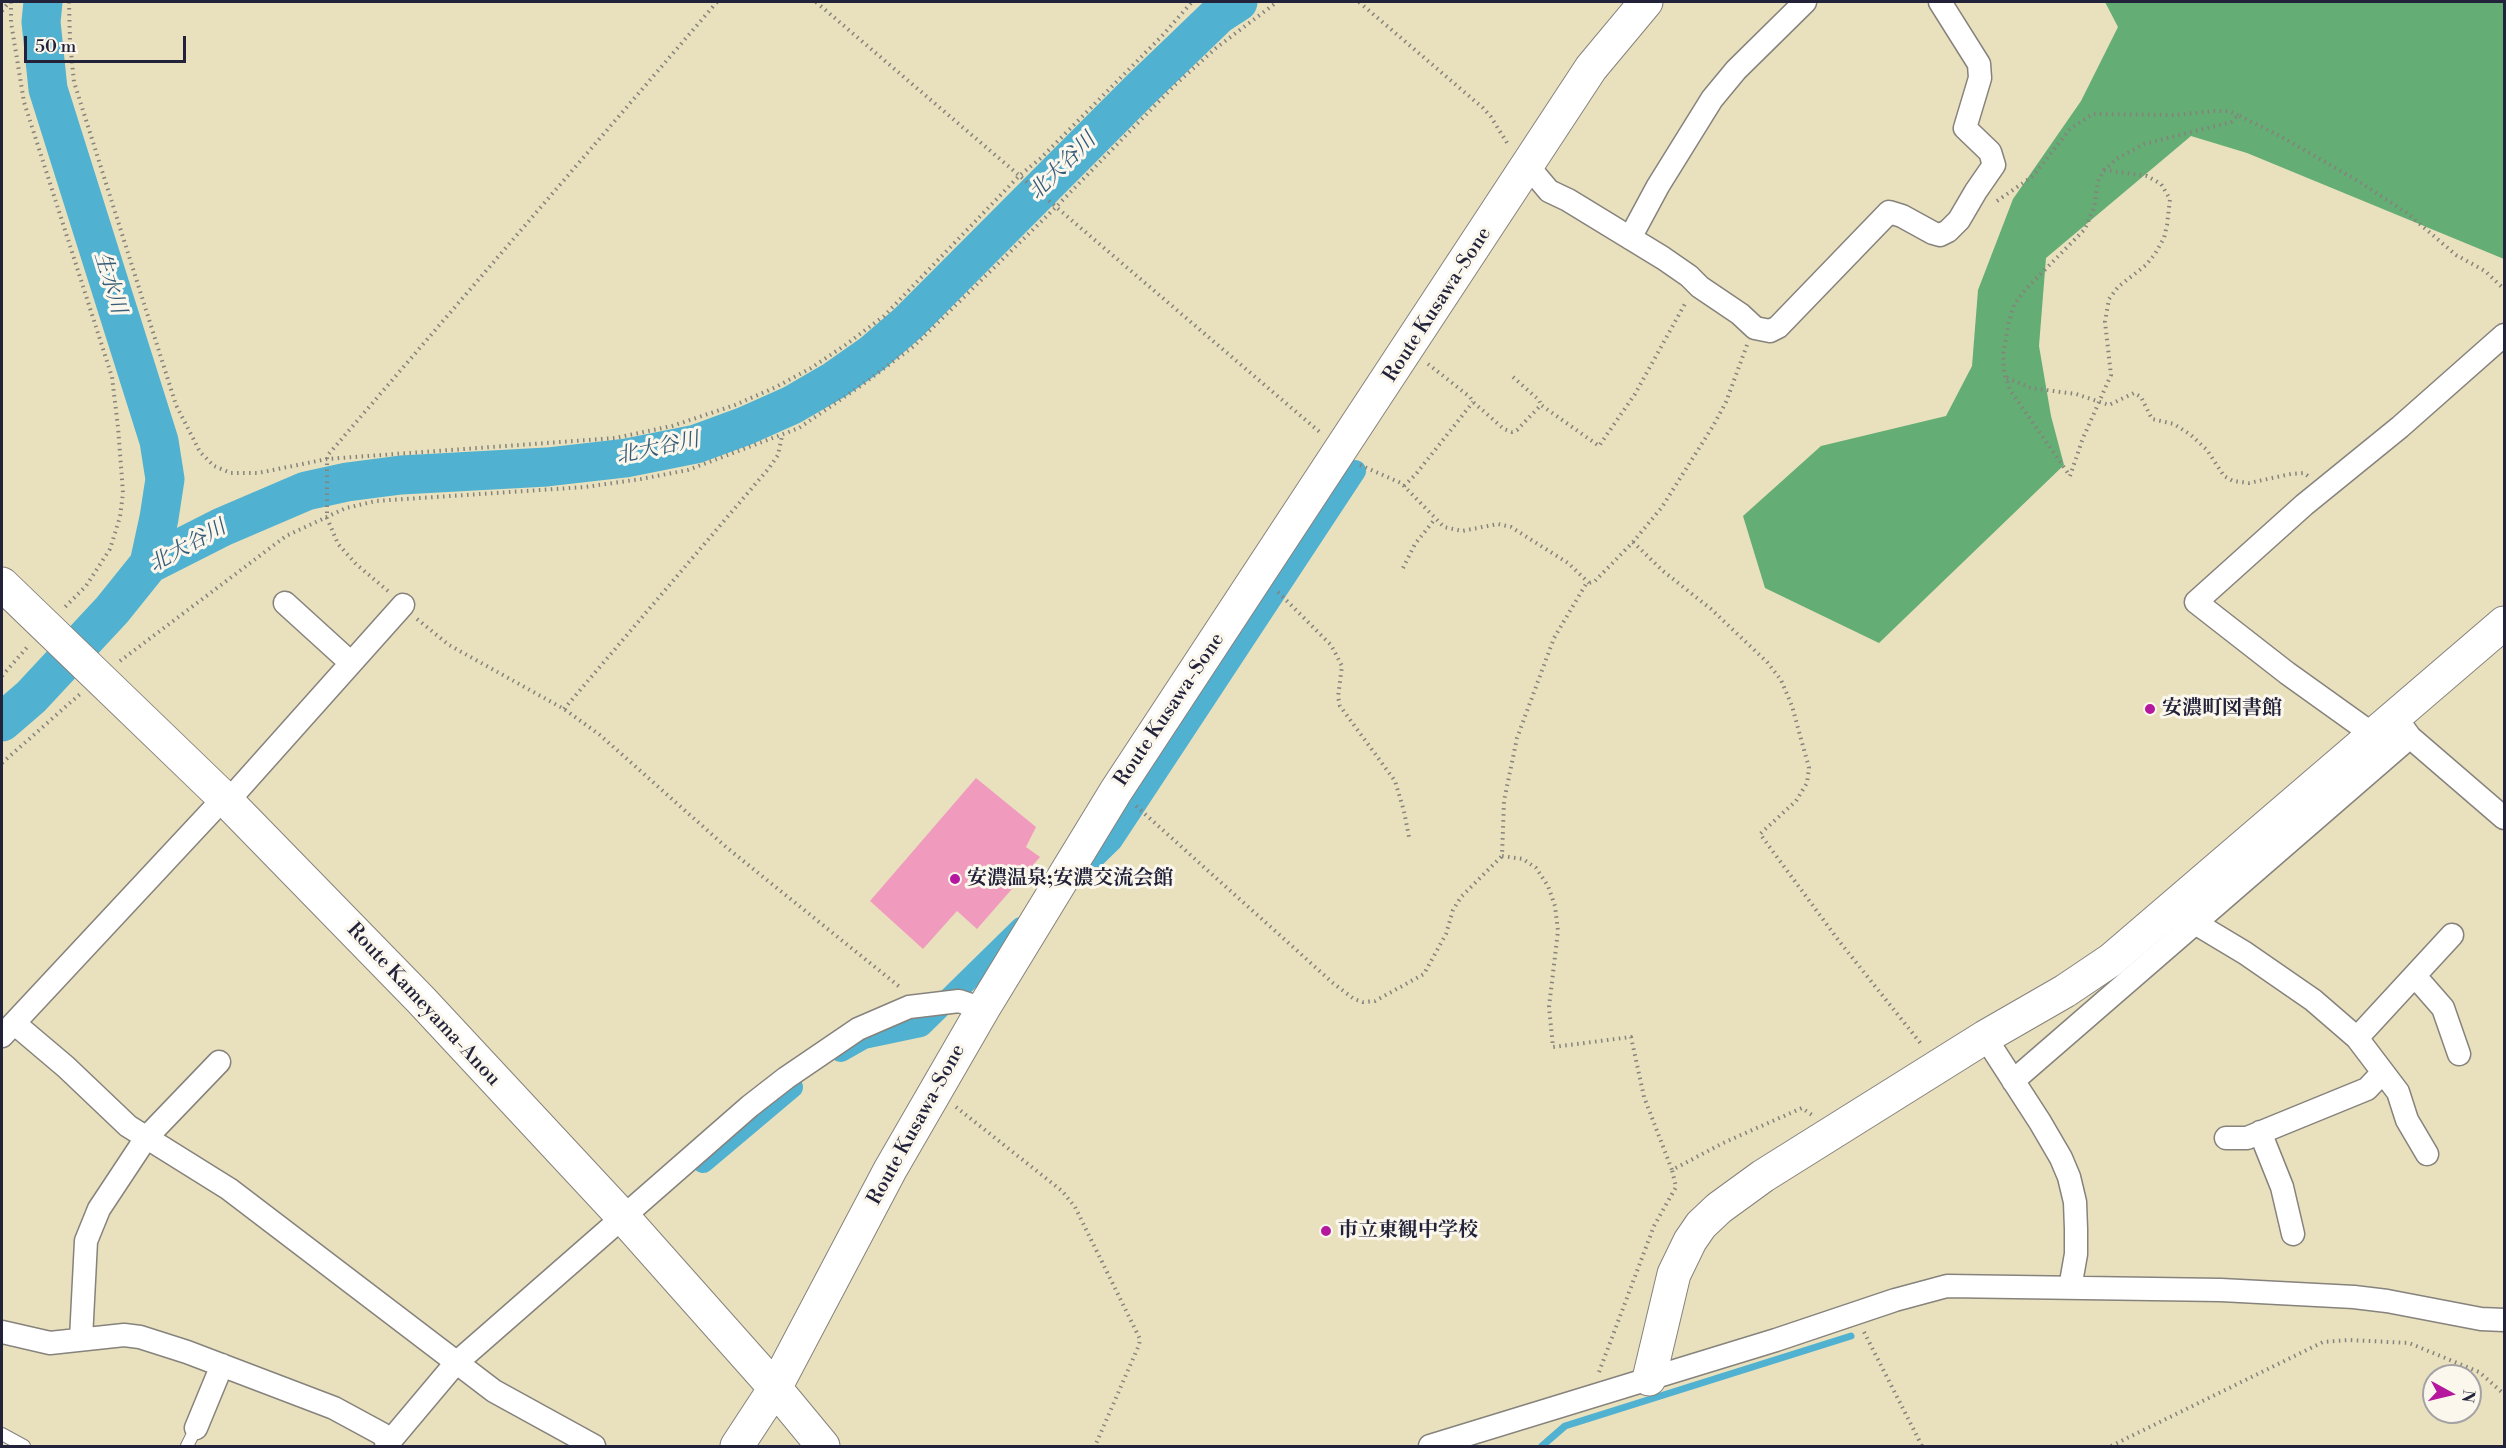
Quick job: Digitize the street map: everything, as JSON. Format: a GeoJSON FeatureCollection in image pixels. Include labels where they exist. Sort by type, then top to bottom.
{"type":"FeatureCollection","features":[{"type":"Feature","properties":{"kind":"main road","name":"Route Kusawa-Sone"},"geometry":{"type":"LineString","coordinates":[[737,1446],[775,1388],[890,1170],[983,1009],[1116,791],[1342,451],[1591,68],[1646,2]]}},
{"type":"Feature","properties":{"kind":"main road","name":"Route Kameyama-Anou"},"geometry":{"type":"LineString","coordinates":[[2,584],[226,800],[420,1000],[623,1217],[824,1446]]}},
{"type":"Feature","properties":{"kind":"main road"},"geometry":{"type":"LineString","coordinates":[[1649,1379],[1674,1274],[1690,1240],[1701,1225],[1739,1192],[1985,1037],[2065,991],[2111,960],[2393,730],[2505,623]]}},
{"type":"Feature","properties":{"kind":"street"},"geometry":{"type":"LineString","coordinates":[[1630,237],[1658,186],[1712,99],[1736,70],[1805,2]]}},
{"type":"Feature","properties":{"kind":"street"},"geometry":{"type":"LineString","coordinates":[[1529,165],[1549,191],[1630,237],[1689,276],[1755,328],[1770,331],[1778,327],[1889,212],[1940,235],[1948,231],[1959,220],[1994,165],[1990,152],[1965,128],[1980,78],[1979,64],[1940,2]]}},
{"type":"Feature","properties":{"kind":"street"},"geometry":{"type":"LineString","coordinates":[[2505,335],[2400,427],[2322,490],[2196,602],[2287,673],[2393,730],[2505,818]]}},
{"type":"Feature","properties":{"kind":"street"},"geometry":{"type":"LineString","coordinates":[[285,603],[351,663]]}},
{"type":"Feature","properties":{"kind":"street"},"geometry":{"type":"LineString","coordinates":[[403,605],[226,800],[8,1029],[66,1067],[129,1126],[228,1189],[340,1273],[455,1364],[494,1391],[594,1446]]}},
{"type":"Feature","properties":{"kind":"street"},"geometry":{"type":"LineString","coordinates":[[2013,1081],[2195,923],[2393,730]]}},
{"type":"Feature","properties":{"kind":"street"},"geometry":{"type":"LineString","coordinates":[[2195,923],[2245,953],[2313,1000],[2357,1038],[2398,1092],[2407,1120],[2427,1154]]}},
{"type":"Feature","properties":{"kind":"street"},"geometry":{"type":"LineString","coordinates":[[2357,1038],[2452,935]]}},
{"type":"Feature","properties":{"kind":"street"},"geometry":{"type":"LineString","coordinates":[[2415,976],[2443,1008],[2459,1054]]}},
{"type":"Feature","properties":{"kind":"street"},"geometry":{"type":"LineString","coordinates":[[2,1332],[50,1343],[124,1335],[140,1337],[222,1365],[334,1408],[382,1434],[387,1445],[455,1364],[750,1106],[786,1078],[858,1029],[909,1007],[959,1001],[983,1009]]}},
{"type":"Feature","properties":{"kind":"street"},"geometry":{"type":"LineString","coordinates":[[1985,1037],[2061,1158],[2069,1178],[2075,1202],[2076,1229],[2076,1254],[2070,1288]]}},
{"type":"Feature","properties":{"kind":"street"},"geometry":{"type":"LineString","coordinates":[[81,1339],[88,1233],[104,1201],[146,1138],[219,1062]]}},
{"type":"Feature","properties":{"kind":"street"},"geometry":{"type":"LineString","coordinates":[[2226,1138],[2247,1138],[2367,1089],[2383,1072]]}},
{"type":"Feature","properties":{"kind":"street"},"geometry":{"type":"LineString","coordinates":[[2260,1132],[2282,1187],[2293,1234]]}},
{"type":"Feature","properties":{"kind":"street"},"geometry":{"type":"LineString","coordinates":[[1430,1446],[1947,1286],[2221,1290],[2354,1298],[2387,1301],[2472,1318],[2505,1320]]}},
{"type":"Feature","properties":{"kind":"street"},"geometry":{"type":"LineString","coordinates":[[191,1437],[222,1365]]}},
{"type":"Feature","properties":{"kind":"lane"},"geometry":{"type":"LineString","coordinates":[[2,1434],[24,1446]]}},
{"type":"Feature","properties":{"kind":"path"},"geometry":{"type":"LineString","coordinates":[[2,11],[10,2]]}},
{"type":"Feature","properties":{"kind":"path"},"geometry":{"type":"LineString","coordinates":[[2,676],[86,586],[110,549],[120,517],[123,493],[112,377],[24,102],[10,2]]}},
{"type":"Feature","properties":{"kind":"path"},"geometry":{"type":"LineString","coordinates":[[69,2],[74,82],[176,405],[200,452],[214,466],[231,473],[258,473],[328,461],[615,438],[672,426],[735,405],[811,368],[884,316],[1192,2]]}},
{"type":"Feature","properties":{"kind":"path"},"geometry":{"type":"LineString","coordinates":[[717,2],[327,456],[327,518],[338,544],[356,564],[449,645],[564,709],[608,742],[726,848],[906,992],[909,1007]]}},
{"type":"Feature","properties":{"kind":"path"},"geometry":{"type":"LineString","coordinates":[[816,2],[1054,207],[1363,467],[1404,486],[1443,527],[1452,530],[1498,524],[1511,527],[1568,563],[1589,584]]}},
{"type":"Feature","properties":{"kind":"path"},"geometry":{"type":"LineString","coordinates":[[2,763],[124,657],[286,536],[346,508],[376,501],[585,487],[641,479],[688,470],[799,428],[915,346],[1175,85],[1216,48],[1277,2]]}},
{"type":"Feature","properties":{"kind":"path"},"geometry":{"type":"LineString","coordinates":[[1359,2],[1483,108],[1512,150],[1529,165]]}},
{"type":"Feature","properties":{"kind":"path"},"geometry":{"type":"LineString","coordinates":[[1959,220],[1979,213],[2033,176],[2070,129],[2093,114],[2175,115],[2228,111],[2280,136],[2358,181],[2407,213],[2456,255],[2485,271],[2505,289]]}},
{"type":"Feature","properties":{"kind":"path"},"geometry":{"type":"LineString","coordinates":[[2104,170],[2154,179],[2162,184],[2169,199],[2164,238],[2155,254],[2146,265],[2118,287],[2109,299],[2105,322],[2111,375],[2083,438],[2070,476],[2010,390],[2003,355],[2014,305],[2039,274],[2085,229],[2094,208],[2098,181],[2104,170],[2118,158],[2144,144],[2231,123],[2238,116]]}},
{"type":"Feature","properties":{"kind":"path"},"geometry":{"type":"LineString","coordinates":[[1513,377],[1539,400],[1541,405],[1599,446],[1635,394],[1695,282]]}},
{"type":"Feature","properties":{"kind":"path"},"geometry":{"type":"LineString","coordinates":[[1116,791],[1145,812],[1332,983],[1353,999],[1363,1002],[1375,1001],[1424,974],[1446,934],[1453,910],[1461,897],[1502,856],[1504,801],[1516,738],[1554,638],[1586,584],[1596,581],[1662,507],[1726,402],[1743,353],[1755,328]]}},
{"type":"Feature","properties":{"kind":"path"},"geometry":{"type":"LineString","coordinates":[[1408,350],[1470,397],[1504,429],[1512,432],[1517,430],[1541,405]]}},
{"type":"Feature","properties":{"kind":"path"},"geometry":{"type":"LineString","coordinates":[[2006,377],[2031,388],[2076,394],[2109,405],[2134,393],[2141,397],[2152,419],[2174,424],[2191,435],[2207,450],[2224,476],[2233,481],[2248,483],[2304,473],[2313,479],[2322,490]]}},
{"type":"Feature","properties":{"kind":"path"},"geometry":{"type":"LineString","coordinates":[[1404,486],[1473,402]]}},
{"type":"Feature","properties":{"kind":"path"},"geometry":{"type":"LineString","coordinates":[[564,709],[769,468],[778,455],[783,435]]}},
{"type":"Feature","properties":{"kind":"path"},"geometry":{"type":"LineString","coordinates":[[1403,568],[1415,544],[1435,518]]}},
{"type":"Feature","properties":{"kind":"path"},"geometry":{"type":"LineString","coordinates":[[1633,542],[1663,571],[1711,609],[1767,662],[1781,680],[1792,706],[1809,768],[1807,783],[1796,801],[1760,834],[1839,941],[1940,1067]]}},
{"type":"Feature","properties":{"kind":"path"},"geometry":{"type":"LineString","coordinates":[[1258,578],[1273,588],[1331,645],[1342,666],[1338,698],[1340,706],[1395,782],[1409,837]]}},
{"type":"Feature","properties":{"kind":"path"},"geometry":{"type":"LineString","coordinates":[[1502,856],[1523,859],[1536,868],[1548,886],[1555,906],[1558,931],[1549,1007],[1553,1047],[1631,1037],[1644,1097],[1672,1170],[1676,1187],[1654,1226],[1593,1386],[1594,1396]]}},
{"type":"Feature","properties":{"kind":"path"},"geometry":{"type":"LineString","coordinates":[[936,1091],[1062,1191],[1075,1207],[1140,1339],[1095,1446]]}},
{"type":"Feature","properties":{"kind":"path"},"geometry":{"type":"LineString","coordinates":[[1672,1170],[1723,1143],[1802,1108],[1809,1111],[1832,1135]]}},
{"type":"Feature","properties":{"kind":"path"},"geometry":{"type":"LineString","coordinates":[[1855,1314],[1922,1446]]}},
{"type":"Feature","properties":{"kind":"path"},"geometry":{"type":"LineString","coordinates":[[2111,1446],[2323,1342],[2349,1340],[2409,1343],[2479,1372],[2505,1394]]}},
{"type":"Feature","properties":{"kind":"green space"},"geometry":{"type":"Polygon","coordinates":[[[2105,2],[2504,2],[2504,259],[2247,153],[2191,136],[2046,258],[2039,346],[2051,416],[2064,465],[1879,643],[1765,588],[1743,516],[1821,446],[1946,416],[1972,366],[1978,290],[2013,199],[2081,101],[2118,27],[2105,2]]]}},
{"type":"Feature","properties":{"kind":"building","name":"安濃温泉;安濃交流会館"},"geometry":{"type":"Polygon","coordinates":[[[976,778],[1036,827],[1026,847],[1040,857],[977,929],[957,911],[923,949],[870,901],[976,778]]]}},
{"type":"Feature","properties":{"kind":"waterway","name":"生水川"},"geometry":{"type":"LineString","coordinates":[[43,2],[41,22],[48,89],[159,441],[165,479],[149,564]]}},
{"type":"Feature","properties":{"kind":"waterway","name":"北大谷川"},"geometry":{"type":"LineString","coordinates":[[2,722],[31,697],[112,610],[149,564],[222,527],[306,491],[347,482],[401,475],[547,467],[626,458],[696,444],[792,405],[835,380],[872,354],[908,323],[1139,91],[1218,15],[1238,2]]}},
{"type":"Feature","properties":{"kind":"waterway"},"geometry":{"type":"LineString","coordinates":[[1075,876],[1112,840],[1355,471]]}},
{"type":"Feature","properties":{"kind":"waterway"},"geometry":{"type":"LineString","coordinates":[[841,1051],[864,1038],[921,1026],[1021,928]]}},
{"type":"Feature","properties":{"kind":"waterway"},"geometry":{"type":"LineString","coordinates":[[703,1162],[792,1087]]}},
{"type":"Feature","properties":{"kind":"waterway"},"geometry":{"type":"LineString","coordinates":[[1542,1446],[1565,1426],[1851,1336]]}},
{"type":"Feature","properties":{"kind":"place","name":"安濃町図書館"},"geometry":{"type":"Point","coordinates":[2150,709]}},
{"type":"Feature","properties":{"kind":"place","name":"安濃温泉;安濃交流会館"},"geometry":{"type":"Point","coordinates":[955,879]}},
{"type":"Feature","properties":{"kind":"place","name":"市立東観中学校"},"geometry":{"type":"Point","coordinates":[1326,1231]}}]}
